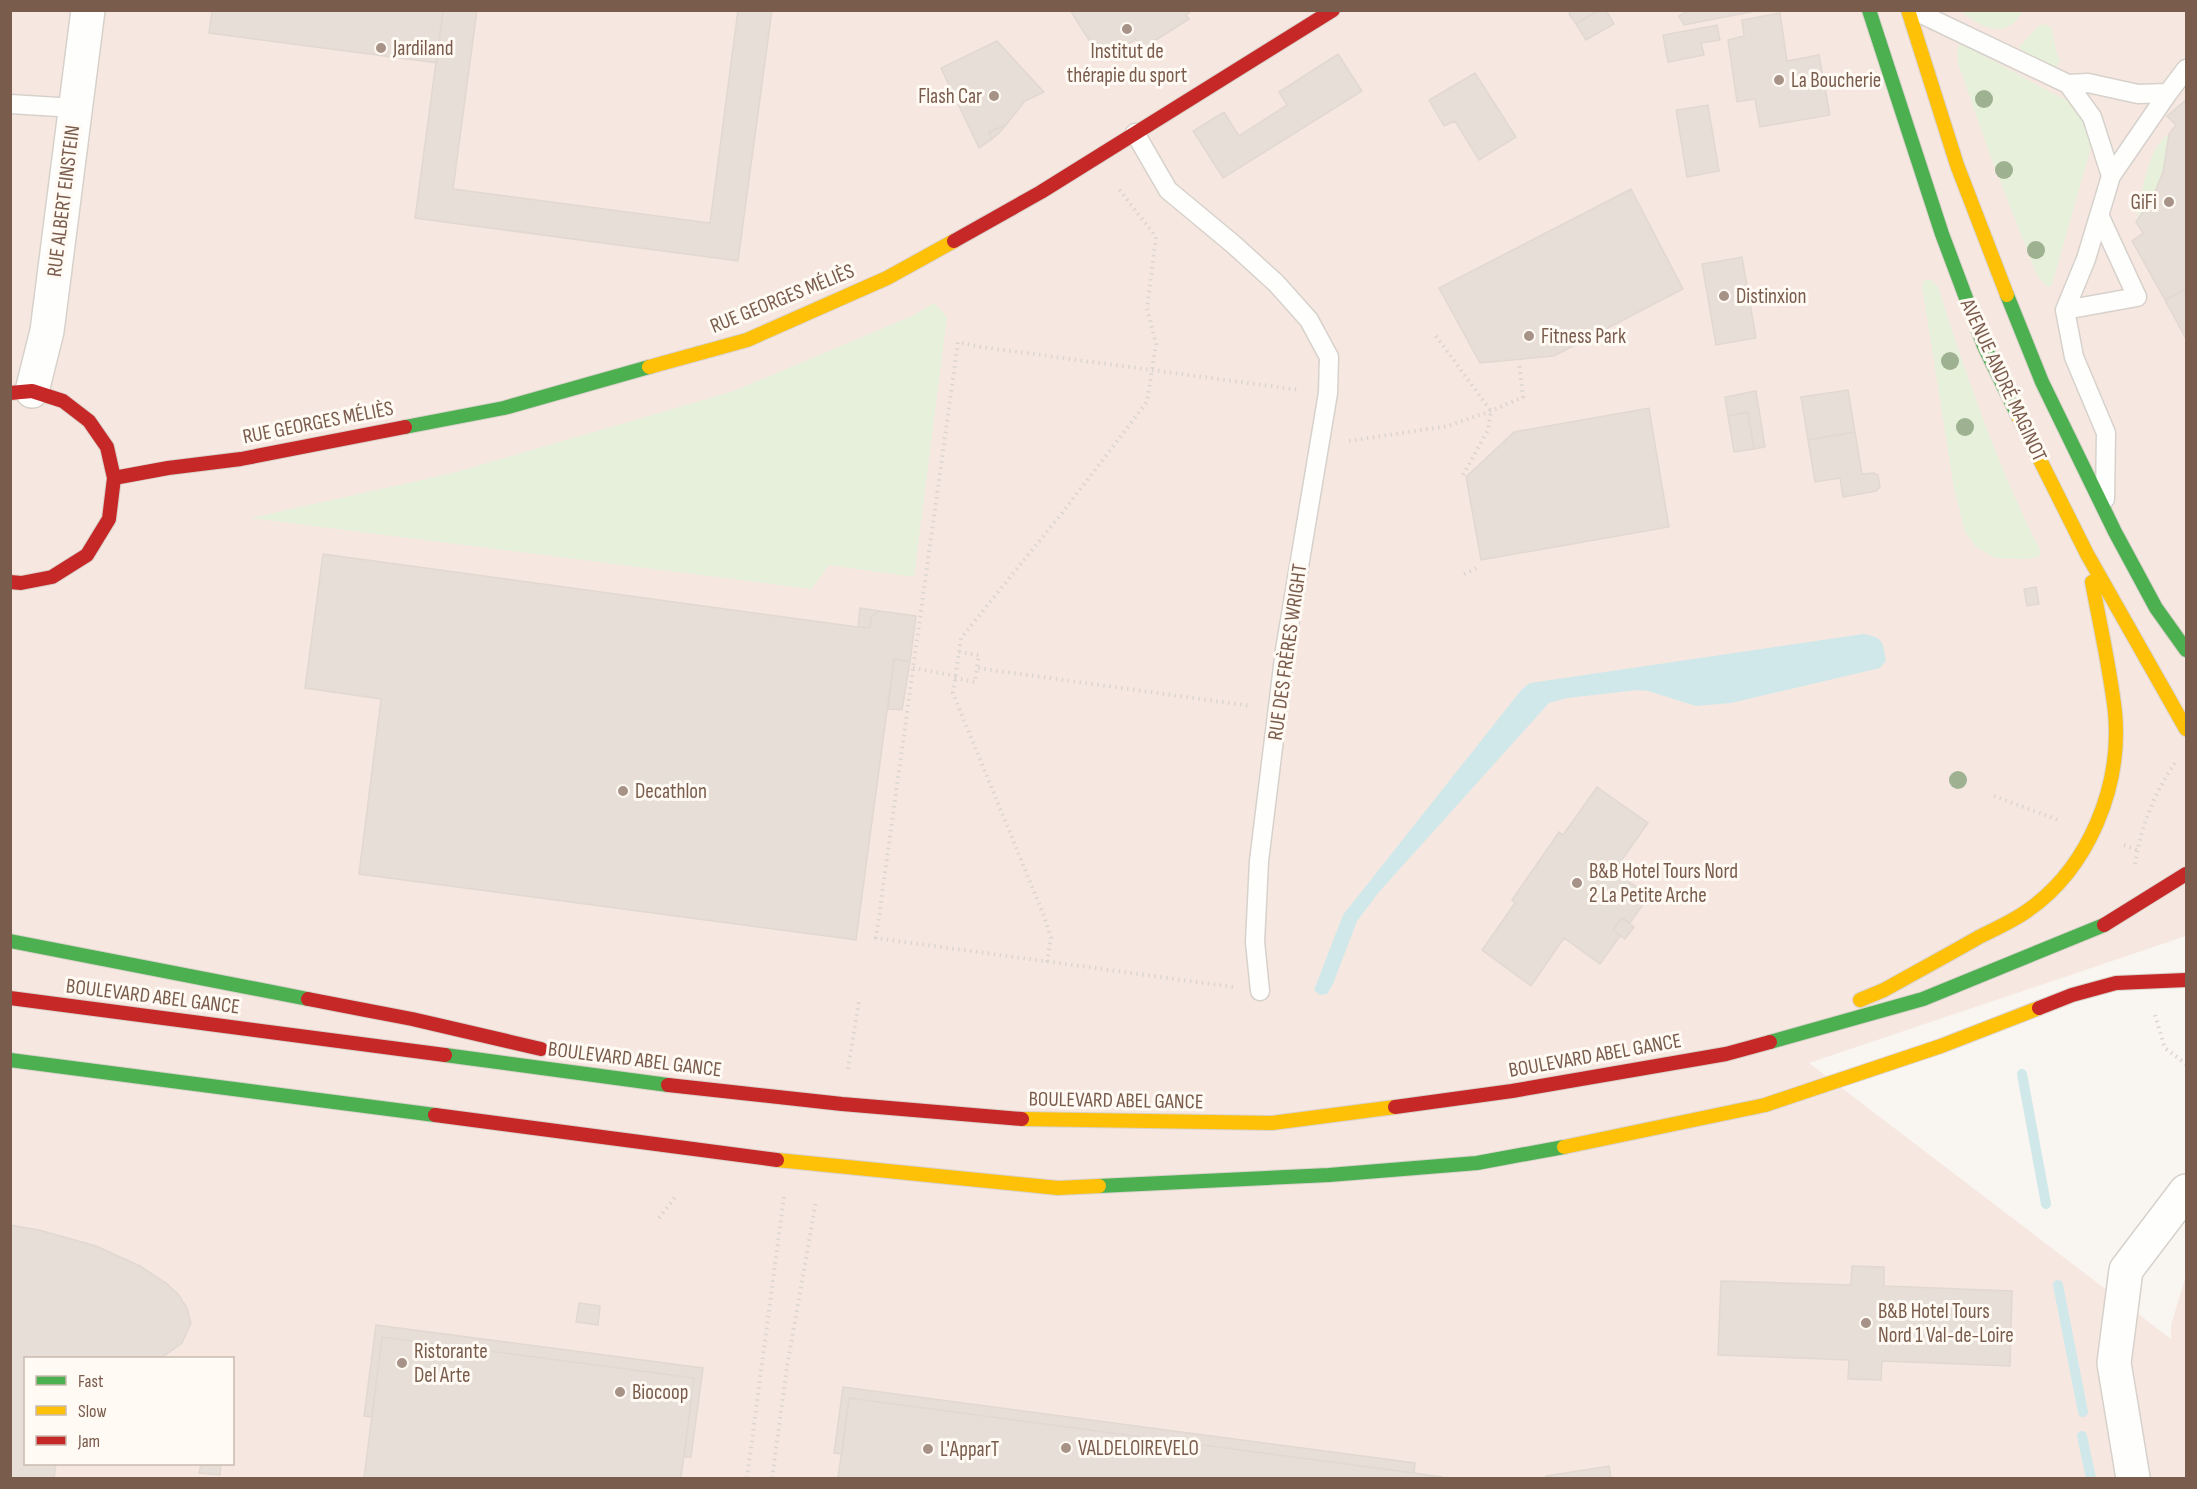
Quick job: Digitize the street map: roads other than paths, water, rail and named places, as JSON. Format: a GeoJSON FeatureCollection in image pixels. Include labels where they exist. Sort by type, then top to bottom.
{"type":"FeatureCollection","features":[{"type":"Feature","properties":{"kind":"main road","name":"RUE GEORGES MÉLIÈS"},"geometry":{"type":"LineString","coordinates":[[114,478],[168,468],[241,459],[504,408],[747,340],[887,278],[1041,192],[1333,10]]}},
{"type":"Feature","properties":{"kind":"main road","name":"AVENUE ANDRÉ MAGINOT"},"geometry":{"type":"LineString","coordinates":[[1869,10],[1942,234],[1984,346],[2086,554],[2187,729]]}},
{"type":"Feature","properties":{"kind":"main road","name":"AVENUE ANDRÉ MAGINOT"},"geometry":{"type":"LineString","coordinates":[[1908,10],[1957,165],[2042,382],[2104,513],[2156,608],[2187,650]]}},
{"type":"Feature","properties":{"kind":"main road"},"geometry":{"type":"LineString","coordinates":[[10,582],[21,583],[52,577],[87,555],[109,519],[114,478],[107,447],[88,421],[63,401],[22,392]]}},
{"type":"Feature","properties":{"kind":"main road"},"geometry":{"type":"LineString","coordinates":[[1726,1054],[1884,990],[2027,911],[2055,888],[2078,860],[2099,818],[2113,768],[2115,714],[2107,658],[2086,554]]}},
{"type":"Feature","properties":{"kind":"main road","name":"BOULEVARD ABEL GANCE"},"geometry":{"type":"LineString","coordinates":[[10,998],[715,1091],[1040,1121],[1272,1123],[1512,1091],[1726,1054],[1923,999],[2107,924],[2187,874]]}},
{"type":"Feature","properties":{"kind":"main road"},"geometry":{"type":"LineString","coordinates":[[10,941],[412,1018],[552,1052]]}},
{"type":"Feature","properties":{"kind":"main road"},"geometry":{"type":"LineString","coordinates":[[10,1060],[807,1164],[1058,1188],[1329,1175],[1466,1164],[1603,1140],[1765,1105],[1941,1046],[2083,992],[2116,983],[2187,980]]}},
{"type":"Feature","properties":{"kind":"main road"},"geometry":{"type":"LineString","coordinates":[[587,1060],[715,1091]]}},
{"type":"Feature","properties":{"kind":"street","name":"RUE ALBERT EINSTEIN"},"geometry":{"type":"LineString","coordinates":[[22,392],[47,331],[88,10]]}},
{"type":"Feature","properties":{"kind":"street"},"geometry":{"type":"LineString","coordinates":[[2133,1479],[2114,1363],[2126,1270],[2184,1191]]}},
{"type":"Feature","properties":{"kind":"lane"},"geometry":{"type":"LineString","coordinates":[[1913,10],[2068,84],[2088,83],[2138,94],[2168,93]]}},
{"type":"Feature","properties":{"kind":"lane"},"geometry":{"type":"LineString","coordinates":[[2104,513],[2106,433],[2074,357],[2065,310],[2086,259],[2111,176],[2187,69]]}},
{"type":"Feature","properties":{"kind":"lane"},"geometry":{"type":"LineString","coordinates":[[2068,84],[2092,117],[2111,176]]}},
{"type":"Feature","properties":{"kind":"lane"},"geometry":{"type":"LineString","coordinates":[[10,104],[75,108]]}},
{"type":"Feature","properties":{"kind":"lane","name":"RUE DES FRÈRES WRIGHT"},"geometry":{"type":"LineString","coordinates":[[1135,133],[1168,190],[1276,283],[1310,320],[1329,357],[1328,393],[1285,650],[1259,861],[1255,942],[1260,990]]}},
{"type":"Feature","properties":{"kind":"lane"},"geometry":{"type":"LineString","coordinates":[[2065,310],[2137,297],[2100,217]]}},
{"type":"Feature","properties":{"kind":"water"},"geometry":{"type":"Polygon","coordinates":[[[1863,634],[1875,637],[1883,645],[1886,661],[1880,668],[1731,703],[1696,706],[1638,690],[1567,698],[1549,703],[1379,892],[1357,921],[1327,994],[1320,995],[1314,990],[1343,915],[1522,689],[1530,683],[1863,634]]]}},
{"type":"Feature","properties":{"kind":"waterway"},"geometry":{"type":"LineString","coordinates":[[2022,1074],[2046,1204]]}},
{"type":"Feature","properties":{"kind":"waterway"},"geometry":{"type":"LineString","coordinates":[[2058,1285],[2083,1412]]}},
{"type":"Feature","properties":{"kind":"waterway"},"geometry":{"type":"LineString","coordinates":[[2082,1436],[2091,1478]]}},
{"type":"Feature","properties":{"kind":"place","name":"Institut de thérapie du sport"},"geometry":{"type":"Point","coordinates":[1127,29]}},
{"type":"Feature","properties":{"kind":"place","name":"Jardiland"},"geometry":{"type":"Point","coordinates":[381,48]}},
{"type":"Feature","properties":{"kind":"place","name":"La Boucherie"},"geometry":{"type":"Point","coordinates":[1779,80]}},
{"type":"Feature","properties":{"kind":"place","name":"Flash Car"},"geometry":{"type":"Point","coordinates":[994,96]}},
{"type":"Feature","properties":{"kind":"place","name":"GiFi"},"geometry":{"type":"Point","coordinates":[2169,202]}},
{"type":"Feature","properties":{"kind":"place","name":"Distinxion"},"geometry":{"type":"Point","coordinates":[1724,296]}},
{"type":"Feature","properties":{"kind":"place","name":"Fitness Park"},"geometry":{"type":"Point","coordinates":[1529,336]}},
{"type":"Feature","properties":{"kind":"place","name":"Decathlon"},"geometry":{"type":"Point","coordinates":[623,791]}},
{"type":"Feature","properties":{"kind":"place","name":"B&B Hotel Tours Nord 2 La Petite Arche"},"geometry":{"type":"Point","coordinates":[1577,883]}},
{"type":"Feature","properties":{"kind":"place","name":"B&B Hotel Tours Nord 1 Val-de-Loire"},"geometry":{"type":"Point","coordinates":[1866,1323]}},
{"type":"Feature","properties":{"kind":"place","name":"Ristorante Del Arte"},"geometry":{"type":"Point","coordinates":[402,1363]}},
{"type":"Feature","properties":{"kind":"place","name":"Biocoop"},"geometry":{"type":"Point","coordinates":[620,1392]}},
{"type":"Feature","properties":{"kind":"place","name":"VALDELOIREVELO"},"geometry":{"type":"Point","coordinates":[1066,1448]}},
{"type":"Feature","properties":{"kind":"place","name":"L'ApparT"},"geometry":{"type":"Point","coordinates":[928,1449]}}]}
